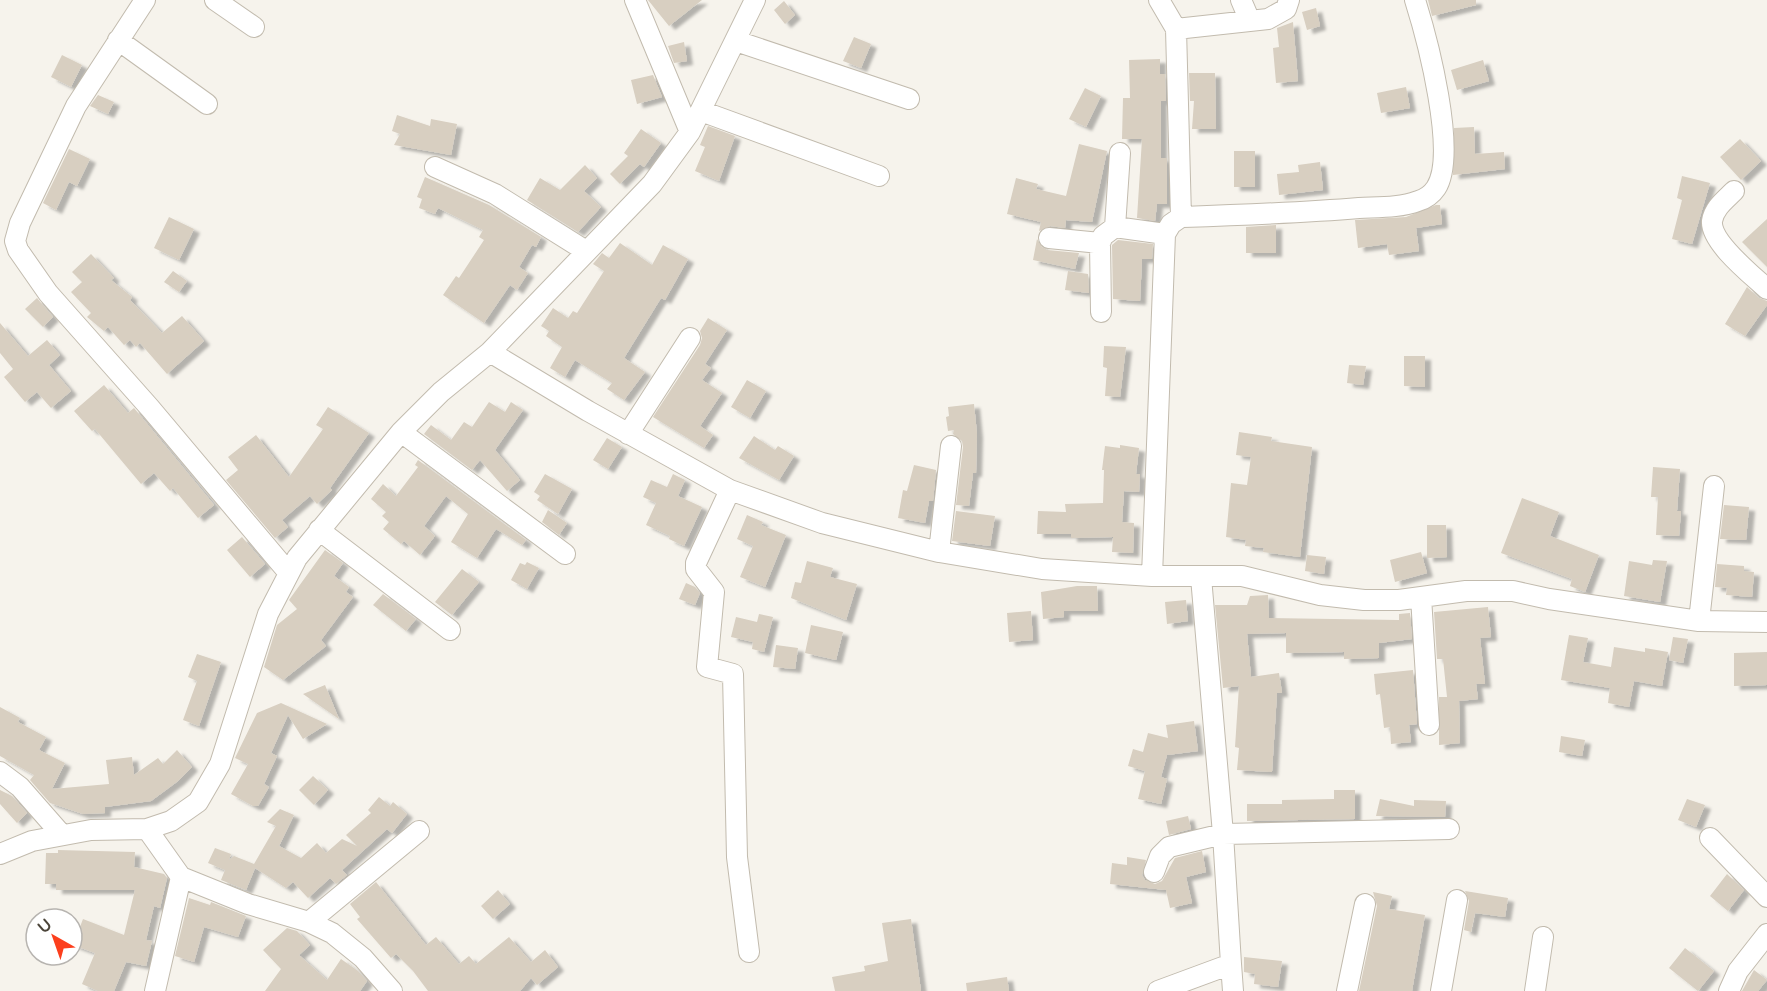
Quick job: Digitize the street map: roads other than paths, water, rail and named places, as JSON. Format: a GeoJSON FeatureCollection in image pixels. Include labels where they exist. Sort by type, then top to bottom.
{"type":"FeatureCollection","features":[{"type":"Feature","properties":{"kind":"street"},"geometry":{"type":"LineString","coordinates":[[145,0],[76,106],[20,223],[8,235],[48,293],[150,408],[288,572]]}},
{"type":"Feature","properties":{"kind":"street"},"geometry":{"type":"LineString","coordinates":[[215,0],[254,27]]}},
{"type":"Feature","properties":{"kind":"street"},"geometry":{"type":"LineString","coordinates":[[635,0],[690,132]]}},
{"type":"Feature","properties":{"kind":"street"},"geometry":{"type":"LineString","coordinates":[[0,854],[32,841],[91,830],[147,830],[186,812],[208,789],[220,764],[268,615],[288,572],[319,530],[401,432],[441,392],[490,352],[652,184],[690,132],[755,0]]}},
{"type":"Feature","properties":{"kind":"street"},"geometry":{"type":"LineString","coordinates":[[1159,0],[1176,29],[1181,217]]}},
{"type":"Feature","properties":{"kind":"street"},"geometry":{"type":"LineString","coordinates":[[1241,0],[1250,21]]}},
{"type":"Feature","properties":{"kind":"street"},"geometry":{"type":"LineString","coordinates":[[1176,29],[1268,19],[1286,9],[1289,0]]}},
{"type":"Feature","properties":{"kind":"street"},"geometry":{"type":"LineString","coordinates":[[1152,576],[1165,234],[1171,224],[1181,217],[1306,213],[1407,204],[1428,196],[1437,187],[1443,160],[1440,101],[1427,39],[1415,0]]}},
{"type":"Feature","properties":{"kind":"street"},"geometry":{"type":"LineString","coordinates":[[118,40],[207,104]]}},
{"type":"Feature","properties":{"kind":"street"},"geometry":{"type":"LineString","coordinates":[[736,41],[909,99]]}},
{"type":"Feature","properties":{"kind":"street"},"geometry":{"type":"LineString","coordinates":[[701,111],[879,176]]}},
{"type":"Feature","properties":{"kind":"street"},"geometry":{"type":"LineString","coordinates":[[1115,227],[1120,153]]}},
{"type":"Feature","properties":{"kind":"street"},"geometry":{"type":"LineString","coordinates":[[435,166],[512,204],[586,251]]}},
{"type":"Feature","properties":{"kind":"street"},"geometry":{"type":"LineString","coordinates":[[1734,191],[1718,207],[1712,219],[1713,231],[1728,251],[1767,289]]}},
{"type":"Feature","properties":{"kind":"street"},"geometry":{"type":"LineString","coordinates":[[1101,312],[1101,243],[1103,236],[1115,227],[1165,234]]}},
{"type":"Feature","properties":{"kind":"street"},"geometry":{"type":"LineString","coordinates":[[1049,238],[1101,243]]}},
{"type":"Feature","properties":{"kind":"street"},"geometry":{"type":"LineString","coordinates":[[628,434],[690,338]]}},
{"type":"Feature","properties":{"kind":"street"},"geometry":{"type":"LineString","coordinates":[[490,352],[628,434],[730,490],[822,523],[939,552],[1042,569],[1152,576],[1242,576],[1320,595],[1364,600],[1421,597],[1447,593],[1513,591],[1549,599],[1699,621],[1767,622]]}},
{"type":"Feature","properties":{"kind":"street"},"geometry":{"type":"LineString","coordinates":[[401,432],[565,554]]}},
{"type":"Feature","properties":{"kind":"street"},"geometry":{"type":"LineString","coordinates":[[939,552],[951,446]]}},
{"type":"Feature","properties":{"kind":"street"},"geometry":{"type":"LineString","coordinates":[[1699,621],[1714,486]]}},
{"type":"Feature","properties":{"kind":"street"},"geometry":{"type":"LineString","coordinates":[[730,490],[696,563],[696,569],[714,592],[708,667],[733,674],[737,857],[749,952]]}},
{"type":"Feature","properties":{"kind":"street"},"geometry":{"type":"LineString","coordinates":[[319,530],[450,630]]}},
{"type":"Feature","properties":{"kind":"street"},"geometry":{"type":"LineString","coordinates":[[1201,577],[1223,834],[1233,991]]}},
{"type":"Feature","properties":{"kind":"street"},"geometry":{"type":"LineString","coordinates":[[1421,597],[1429,726]]}},
{"type":"Feature","properties":{"kind":"street"},"geometry":{"type":"LineString","coordinates":[[0,772],[20,787],[62,835]]}},
{"type":"Feature","properties":{"kind":"street"},"geometry":{"type":"LineString","coordinates":[[1154,872],[1160,856],[1169,847],[1223,834],[1449,829]]}},
{"type":"Feature","properties":{"kind":"street"},"geometry":{"type":"LineString","coordinates":[[147,830],[181,876],[248,904],[309,922],[349,945],[392,991]]}},
{"type":"Feature","properties":{"kind":"street"},"geometry":{"type":"LineString","coordinates":[[309,922],[419,831]]}},
{"type":"Feature","properties":{"kind":"street"},"geometry":{"type":"LineString","coordinates":[[1710,838],[1767,897]]}},
{"type":"Feature","properties":{"kind":"street"},"geometry":{"type":"LineString","coordinates":[[155,991],[181,876]]}},
{"type":"Feature","properties":{"kind":"street"},"geometry":{"type":"LineString","coordinates":[[1441,991],[1457,900]]}},
{"type":"Feature","properties":{"kind":"street"},"geometry":{"type":"LineString","coordinates":[[1347,991],[1365,904]]}},
{"type":"Feature","properties":{"kind":"street"},"geometry":{"type":"LineString","coordinates":[[1729,991],[1738,971],[1767,934]]}},
{"type":"Feature","properties":{"kind":"street"},"geometry":{"type":"LineString","coordinates":[[1535,991],[1543,937]]}},
{"type":"Feature","properties":{"kind":"street"},"geometry":{"type":"LineString","coordinates":[[1158,991],[1231,964]]}}]}
